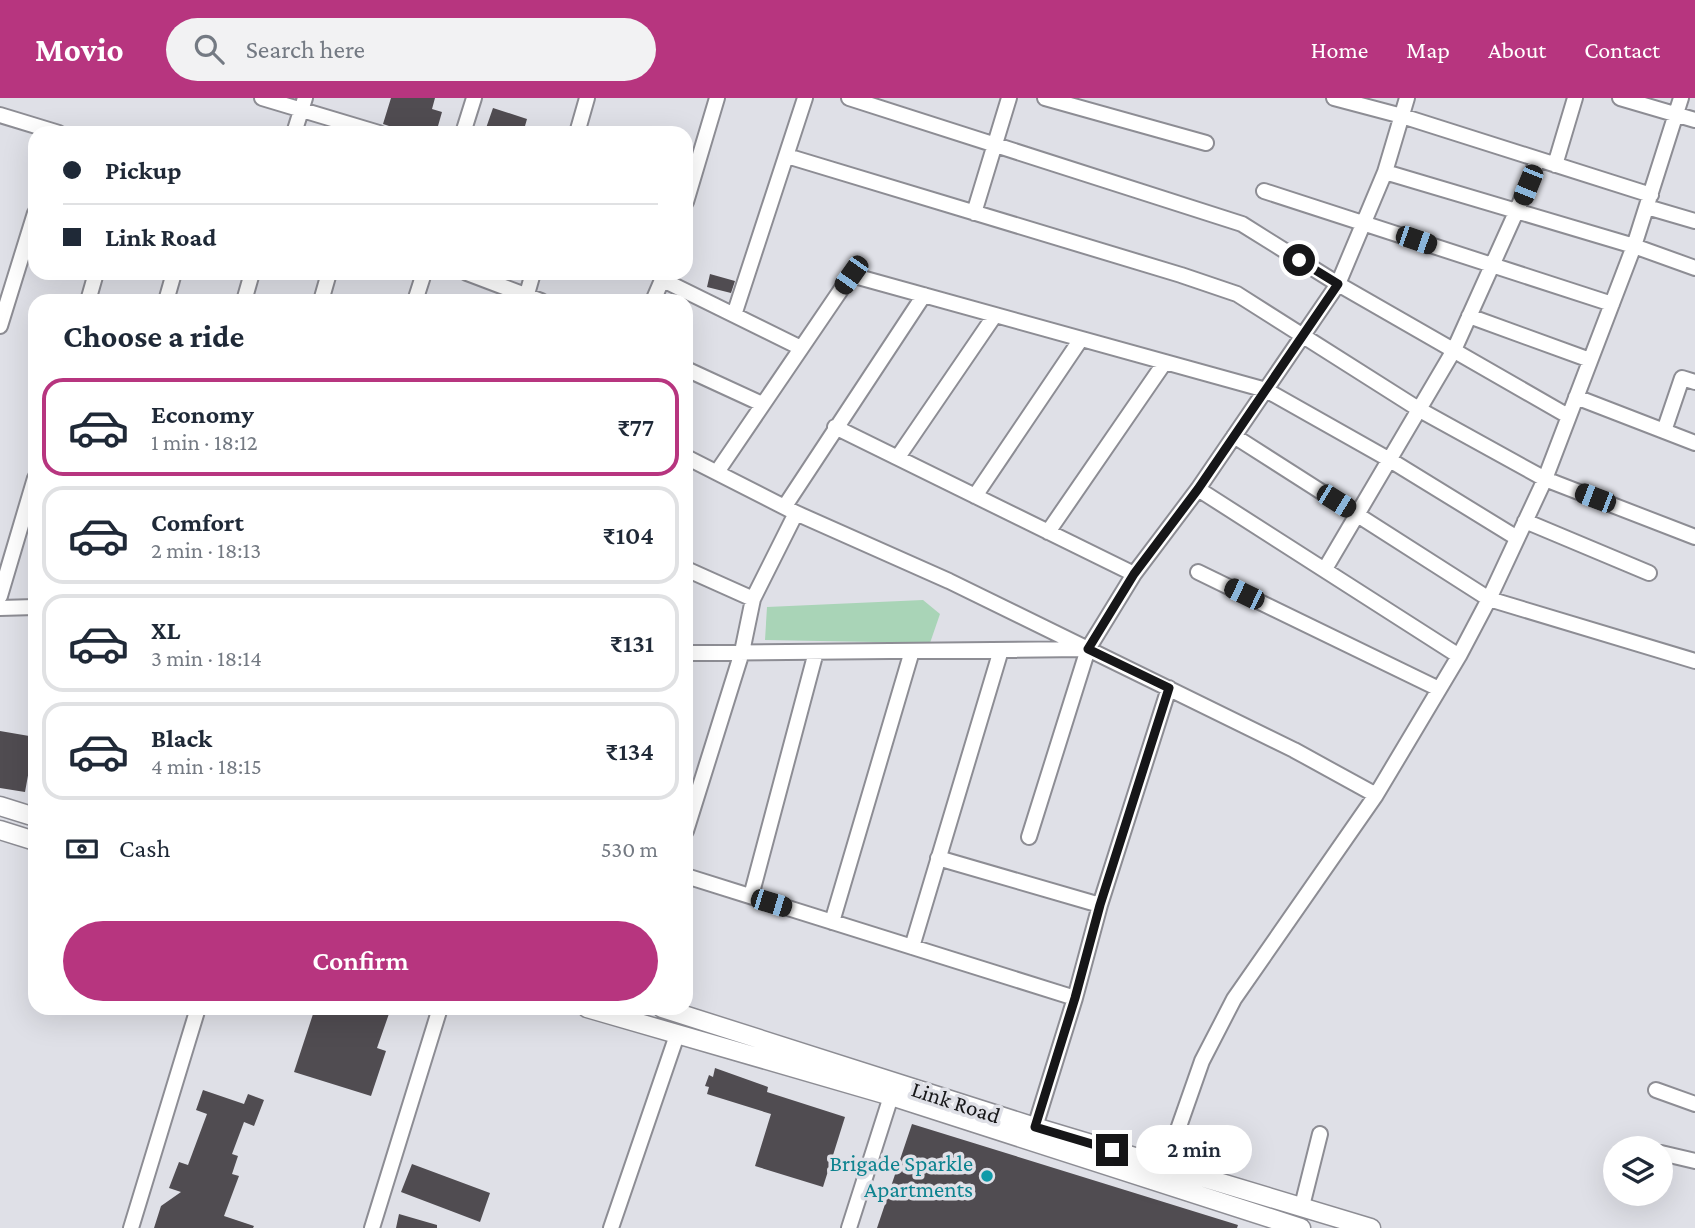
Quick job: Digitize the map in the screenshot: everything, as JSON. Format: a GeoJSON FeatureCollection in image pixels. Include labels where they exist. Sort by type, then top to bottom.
{"type":"FeatureCollection","features":[{"type":"Feature","properties":{"kind":"main road"},"geometry":{"type":"LineString","coordinates":[[0,806],[28,815]]}},
{"type":"Feature","properties":{"kind":"main road"},"geometry":{"type":"LineString","coordinates":[[0,830],[28,839]]}},
{"type":"Feature","properties":{"kind":"main road"},"geometry":{"type":"LineString","coordinates":[[610,1015],[677,1035],[893,1089],[1280,1225],[1301,1228]]}},
{"type":"Feature","properties":{"kind":"main road","name":"Link Road"},"geometry":{"type":"LineString","coordinates":[[682,1015],[893,1089],[1164,1164],[1371,1228]]}},
{"type":"Feature","properties":{"kind":"street"},"geometry":{"type":"LineString","coordinates":[[262,98],[303,104],[359,126]]}},
{"type":"Feature","properties":{"kind":"street"},"geometry":{"type":"LineString","coordinates":[[465,126],[474,98]]}},
{"type":"Feature","properties":{"kind":"street"},"geometry":{"type":"LineString","coordinates":[[579,126],[587,98]]}},
{"type":"Feature","properties":{"kind":"street"},"geometry":{"type":"LineString","coordinates":[[693,178],[716,98]]}},
{"type":"Feature","properties":{"kind":"street"},"geometry":{"type":"LineString","coordinates":[[734,314],[805,98]]}},
{"type":"Feature","properties":{"kind":"street"},"geometry":{"type":"LineString","coordinates":[[849,98],[1242,224],[1338,284],[1568,416]]}},
{"type":"Feature","properties":{"kind":"street"},"geometry":{"type":"LineString","coordinates":[[974,213],[1009,98]]}},
{"type":"Feature","properties":{"kind":"street"},"geometry":{"type":"LineString","coordinates":[[1045,98],[1206,143]]}},
{"type":"Feature","properties":{"kind":"street"},"geometry":{"type":"LineString","coordinates":[[1334,98],[1402,116],[1538,159],[1695,221]]}},
{"type":"Feature","properties":{"kind":"street"},"geometry":{"type":"LineString","coordinates":[[1030,837],[1088,649],[1134,574],[1198,489],[1338,284],[1385,172],[1407,98]]}},
{"type":"Feature","properties":{"kind":"street"},"geometry":{"type":"LineString","coordinates":[[1555,165],[1575,98]]}},
{"type":"Feature","properties":{"kind":"street"},"geometry":{"type":"LineString","coordinates":[[1620,98],[1695,120]]}},
{"type":"Feature","properties":{"kind":"street"},"geometry":{"type":"LineString","coordinates":[[1160,1183],[1164,1164],[1202,1061],[1234,999],[1376,795],[1459,656],[1489,598],[1545,479],[1634,246],[1681,98]]}},
{"type":"Feature","properties":{"kind":"street"},"geometry":{"type":"LineString","coordinates":[[296,126],[303,104]]}},
{"type":"Feature","properties":{"kind":"street"},"geometry":{"type":"LineString","coordinates":[[0,115],[37,126]]}},
{"type":"Feature","properties":{"kind":"street"},"geometry":{"type":"LineString","coordinates":[[787,156],[1237,294],[1420,410],[1545,479],[1695,537]]}},
{"type":"Feature","properties":{"kind":"street"},"geometry":{"type":"LineString","coordinates":[[1325,569],[1454,350],[1538,159]]}},
{"type":"Feature","properties":{"kind":"street"},"geometry":{"type":"LineString","coordinates":[[1385,172],[1634,246],[1695,268]]}},
{"type":"Feature","properties":{"kind":"street"},"geometry":{"type":"LineString","coordinates":[[1264,191],[1612,304]]}},
{"type":"Feature","properties":{"kind":"street"},"geometry":{"type":"LineString","coordinates":[[0,326],[28,236]]}},
{"type":"Feature","properties":{"kind":"street"},"geometry":{"type":"LineString","coordinates":[[717,472],[851,275],[1266,390],[1390,460],[1517,538]]}},
{"type":"Feature","properties":{"kind":"street"},"geometry":{"type":"LineString","coordinates":[[487,280],[527,294],[531,280]]}},
{"type":"Feature","properties":{"kind":"street"},"geometry":{"type":"LineString","coordinates":[[671,280],[801,348]]}},
{"type":"Feature","properties":{"kind":"street"},"geometry":{"type":"LineString","coordinates":[[693,809],[742,652],[753,599],[790,509],[835,427],[923,295]]}},
{"type":"Feature","properties":{"kind":"street"},"geometry":{"type":"LineString","coordinates":[[898,457],[995,315]]}},
{"type":"Feature","properties":{"kind":"street"},"geometry":{"type":"LineString","coordinates":[[1469,316],[1590,360]]}},
{"type":"Feature","properties":{"kind":"street"},"geometry":{"type":"LineString","coordinates":[[975,496],[1081,339]]}},
{"type":"Feature","properties":{"kind":"street"},"geometry":{"type":"LineString","coordinates":[[1048,532],[1165,362]]}},
{"type":"Feature","properties":{"kind":"street"},"geometry":{"type":"LineString","coordinates":[[693,372],[762,404]]}},
{"type":"Feature","properties":{"kind":"street"},"geometry":{"type":"LineString","coordinates":[[1664,431],[1682,378],[1695,382]]}},
{"type":"Feature","properties":{"kind":"street"},"geometry":{"type":"LineString","coordinates":[[1576,397],[1695,443]]}},
{"type":"Feature","properties":{"kind":"street"},"geometry":{"type":"LineString","coordinates":[[835,427],[1134,574]]}},
{"type":"Feature","properties":{"kind":"street"},"geometry":{"type":"LineString","coordinates":[[1234,436],[1489,598],[1695,661]]}},
{"type":"Feature","properties":{"kind":"street"},"geometry":{"type":"LineString","coordinates":[[693,460],[1169,688],[1294,750],[1376,795]]}},
{"type":"Feature","properties":{"kind":"street"},"geometry":{"type":"LineString","coordinates":[[1198,489],[1459,656]]}},
{"type":"Feature","properties":{"kind":"street"},"geometry":{"type":"LineString","coordinates":[[0,596],[28,502]]}},
{"type":"Feature","properties":{"kind":"street"},"geometry":{"type":"LineString","coordinates":[[1525,521],[1649,573]]}},
{"type":"Feature","properties":{"kind":"street"},"geometry":{"type":"LineString","coordinates":[[693,572],[753,599]]}},
{"type":"Feature","properties":{"kind":"street"},"geometry":{"type":"LineString","coordinates":[[1198,572],[1439,689]]}},
{"type":"Feature","properties":{"kind":"street"},"geometry":{"type":"LineString","coordinates":[[0,608],[28,607]]}},
{"type":"Feature","properties":{"kind":"street"},"geometry":{"type":"LineString","coordinates":[[693,653],[1088,649]]}},
{"type":"Feature","properties":{"kind":"street"},"geometry":{"type":"LineString","coordinates":[[912,947],[1001,650]]}},
{"type":"Feature","properties":{"kind":"street"},"geometry":{"type":"LineString","coordinates":[[832,922],[912,651]]}},
{"type":"Feature","properties":{"kind":"street"},"geometry":{"type":"LineString","coordinates":[[751,896],[816,652]]}},
{"type":"Feature","properties":{"kind":"street"},"geometry":{"type":"LineString","coordinates":[[1035,1127],[1075,998],[1100,905],[1169,688]]}},
{"type":"Feature","properties":{"kind":"street"},"geometry":{"type":"LineString","coordinates":[[938,859],[1100,905]]}},
{"type":"Feature","properties":{"kind":"street"},"geometry":{"type":"LineString","coordinates":[[693,878],[1075,998]]}},
{"type":"Feature","properties":{"kind":"street"},"geometry":{"type":"LineString","coordinates":[[131,1228],[196,1015]]}},
{"type":"Feature","properties":{"kind":"street"},"geometry":{"type":"LineString","coordinates":[[372,1228],[438,1015]]}},
{"type":"Feature","properties":{"kind":"street"},"geometry":{"type":"LineString","coordinates":[[611,1228],[677,1035]]}},
{"type":"Feature","properties":{"kind":"street"},"geometry":{"type":"LineString","coordinates":[[849,1228],[893,1089]]}},
{"type":"Feature","properties":{"kind":"street"},"geometry":{"type":"LineString","coordinates":[[1656,1090],[1695,1104]]}},
{"type":"Feature","properties":{"kind":"street"},"geometry":{"type":"LineString","coordinates":[[1280,1225],[1295,1204],[1320,1134]]}},
{"type":"Feature","properties":{"kind":"street"},"geometry":{"type":"LineString","coordinates":[[1673,1155],[1695,1160]]}},
{"type":"Feature","properties":{"kind":"green space"},"geometry":{"type":"Polygon","coordinates":[[[923,600],[940,614],[930,643],[765,640],[767,607],[923,600]]]}},
{"type":"Feature","properties":{"kind":"building"},"geometry":{"type":"Polygon","coordinates":[[[391,98],[435,98],[432,109],[442,112],[438,126],[383,124],[391,98]]]}},
{"type":"Feature","properties":{"kind":"building"},"geometry":{"type":"Polygon","coordinates":[[[493,108],[527,119],[525,126],[487,126],[493,108]]]}},
{"type":"Feature","properties":{"kind":"building"},"geometry":{"type":"Polygon","coordinates":[[[710,274],[735,281],[731,293],[707,287],[710,274]]]}},
{"type":"Feature","properties":{"kind":"building"},"geometry":{"type":"Polygon","coordinates":[[[0,731],[28,736],[28,776],[25,792],[0,788],[0,731]]]}},
{"type":"Feature","properties":{"kind":"building"},"geometry":{"type":"Polygon","coordinates":[[[313,1015],[389,1015],[377,1048],[386,1051],[371,1096],[294,1072],[313,1015]]]}},
{"type":"Feature","properties":{"kind":"building"},"geometry":{"type":"Polygon","coordinates":[[[715,1068],[768,1087],[767,1092],[845,1117],[823,1187],[755,1166],[771,1114],[707,1094],[709,1087],[705,1086],[709,1075],[713,1077],[715,1068]]]}},
{"type":"Feature","properties":{"kind":"building"},"geometry":{"type":"Polygon","coordinates":[[[203,1090],[244,1104],[248,1094],[264,1100],[254,1126],[244,1122],[232,1154],[238,1156],[232,1174],[239,1176],[224,1216],[254,1226],[253,1228],[154,1228],[161,1206],[181,1192],[169,1188],[179,1162],[188,1165],[207,1114],[196,1110],[203,1090]]]}},
{"type":"Feature","properties":{"kind":"building","name":"Brigade Sparkle Apartments"},"geometry":{"type":"Polygon","coordinates":[[[912,1124],[1238,1225],[1237,1228],[877,1228],[912,1124]]]}},
{"type":"Feature","properties":{"kind":"building"},"geometry":{"type":"Polygon","coordinates":[[[412,1164],[490,1193],[480,1222],[401,1192],[412,1164]]]}},
{"type":"Feature","properties":{"kind":"building"},"geometry":{"type":"Polygon","coordinates":[[[399,1214],[437,1225],[437,1228],[396,1228],[399,1214]]]}},
{"type":"Feature","properties":{"kind":"place","name":"Brigade Sparkle Apartments"},"geometry":{"type":"Point","coordinates":[987,1176]}},
{"type":"Feature","properties":{"kind":"route"},"geometry":{"type":"LineString","coordinates":[[1112,1150],[1035,1127],[1075,998],[1100,905],[1169,688],[1088,649],[1152,547],[1198,489],[1338,284],[1299,260]]}}]}
